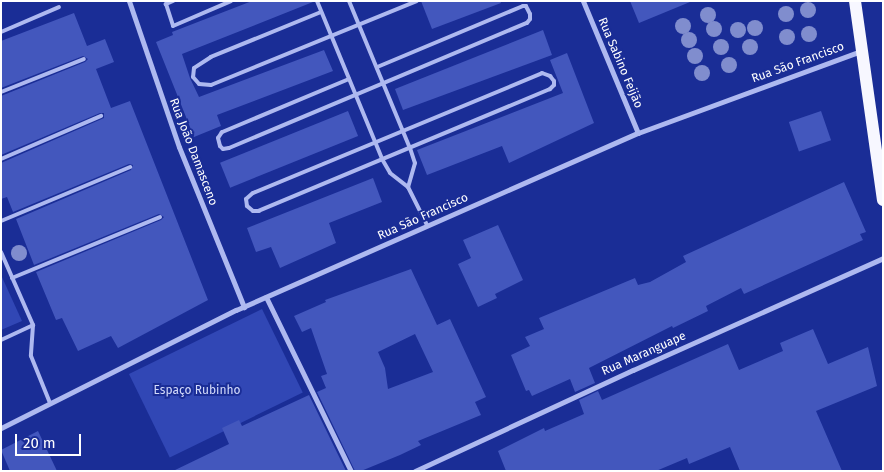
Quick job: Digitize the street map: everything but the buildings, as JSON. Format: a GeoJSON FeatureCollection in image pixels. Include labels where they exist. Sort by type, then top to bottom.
{"type":"FeatureCollection","features":[{"type":"Feature","properties":{"kind":"main road"},"geometry":{"type":"LineString","coordinates":[[856,1],[883,200]]}},
{"type":"Feature","properties":{"kind":"street","name":"Rua João Damasceno"},"geometry":{"type":"LineString","coordinates":[[129,1],[179,147],[244,307]]}},
{"type":"Feature","properties":{"kind":"street","name":"Rua Sabino Feijão"},"geometry":{"type":"LineString","coordinates":[[583,1],[638,132]]}},
{"type":"Feature","properties":{"kind":"street","name":"Rua São Francisco"},"geometry":{"type":"LineString","coordinates":[[1,428],[244,307],[638,132],[863,50]]}},
{"type":"Feature","properties":{"kind":"street","name":"Rua Maranguape"},"geometry":{"type":"LineString","coordinates":[[416,471],[624,374],[883,258]]}},
{"type":"Feature","properties":{"kind":"street"},"geometry":{"type":"LineString","coordinates":[[266,297],[351,471]]}},
{"type":"Feature","properties":{"kind":"lane"},"geometry":{"type":"LineString","coordinates":[[173,1],[166,4],[173,26],[231,1]]}},
{"type":"Feature","properties":{"kind":"lane"},"geometry":{"type":"LineString","coordinates":[[317,1],[382,159],[390,173],[408,187],[427,226]]}},
{"type":"Feature","properties":{"kind":"lane"},"geometry":{"type":"LineString","coordinates":[[349,1],[415,163],[408,187]]}},
{"type":"Feature","properties":{"kind":"lane"},"geometry":{"type":"LineString","coordinates":[[322,12],[211,57],[194,68],[194,76],[199,84],[211,85],[417,1]]}},
{"type":"Feature","properties":{"kind":"lane"},"geometry":{"type":"LineString","coordinates":[[349,79],[222,132],[218,138],[218,144],[222,149],[229,148],[526,23],[530,19],[529,9],[526,6],[515,9],[377,67]]}},
{"type":"Feature","properties":{"kind":"lane"},"geometry":{"type":"LineString","coordinates":[[1,32],[59,7]]}},
{"type":"Feature","properties":{"kind":"lane"},"geometry":{"type":"LineString","coordinates":[[1,92],[84,59]]}},
{"type":"Feature","properties":{"kind":"lane"},"geometry":{"type":"LineString","coordinates":[[542,73],[550,76],[554,81],[554,85],[550,89],[259,211],[253,211],[247,206],[246,199],[253,193],[375,142],[542,73]]}},
{"type":"Feature","properties":{"kind":"lane"},"geometry":{"type":"LineString","coordinates":[[1,159],[101,116]]}},
{"type":"Feature","properties":{"kind":"lane"},"geometry":{"type":"LineString","coordinates":[[1,221],[130,167]]}},
{"type":"Feature","properties":{"kind":"lane"},"geometry":{"type":"LineString","coordinates":[[12,278],[160,217]]}},
{"type":"Feature","properties":{"kind":"lane"},"geometry":{"type":"LineString","coordinates":[[1,252],[33,325],[31,356],[50,403]]}},
{"type":"Feature","properties":{"kind":"lane"},"geometry":{"type":"LineString","coordinates":[[1,340],[33,325]]}},
{"type":"Feature","properties":{"kind":"green space"},"geometry":{"type":"Polygon","coordinates":[[[1,275],[22,321],[1,330],[1,275]]]}},
{"type":"Feature","properties":{"kind":"green space","name":"Espaço Rubinho"},"geometry":{"type":"Polygon","coordinates":[[[262,309],[303,393],[170,457],[129,374],[262,309]]]}}]}
